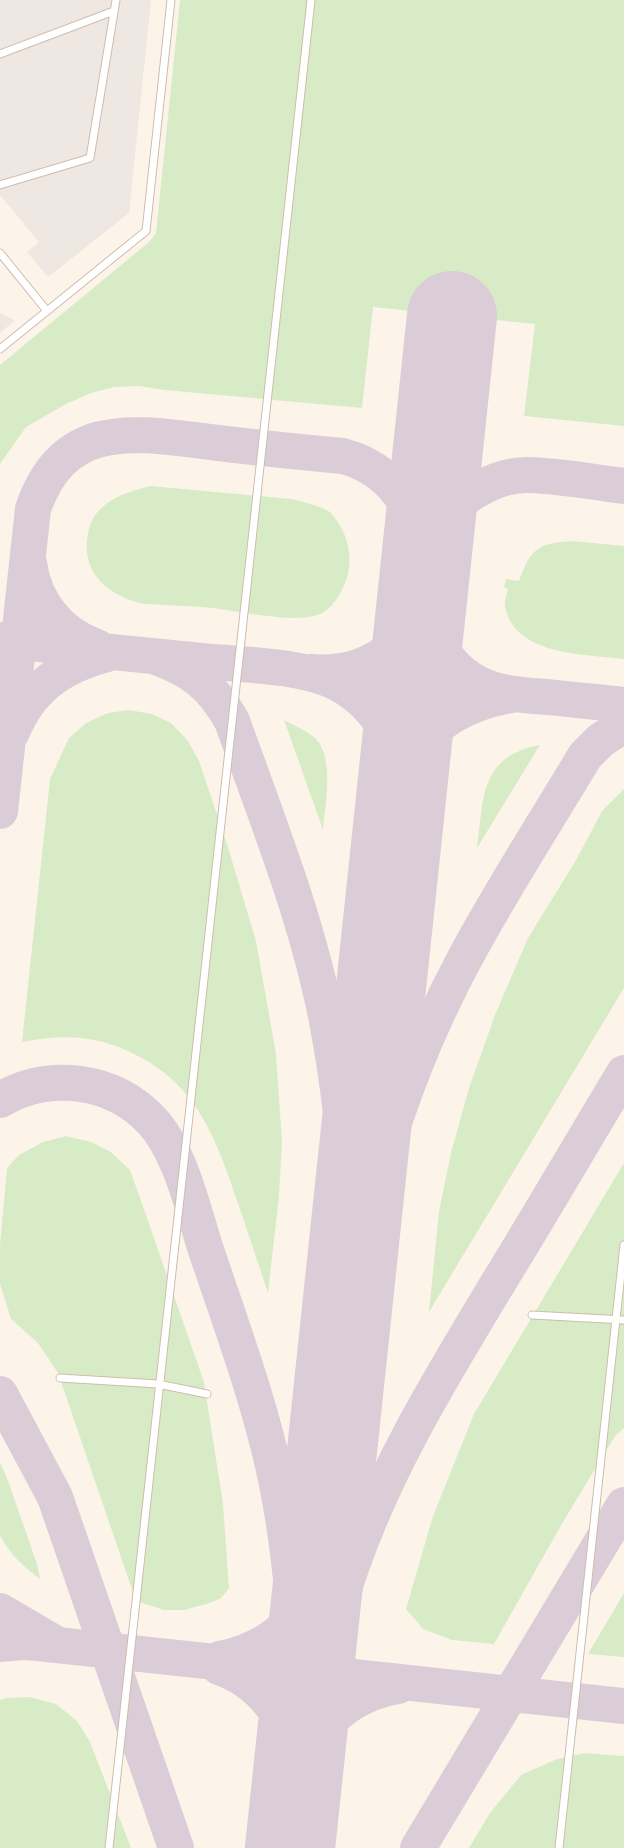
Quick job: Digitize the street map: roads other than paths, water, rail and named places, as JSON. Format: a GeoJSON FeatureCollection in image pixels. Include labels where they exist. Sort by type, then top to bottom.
{"type":"FeatureCollection","features":[{"type":"Feature","properties":{"kind":"lane"},"geometry":{"type":"LineString","coordinates":[[0,185],[90,158],[116,0]]}},
{"type":"Feature","properties":{"kind":"lane"},"geometry":{"type":"LineString","coordinates":[[0,350],[146,231],[171,0]]}},
{"type":"Feature","properties":{"kind":"lane"},"geometry":{"type":"LineString","coordinates":[[108,1848],[311,0]]}},
{"type":"Feature","properties":{"kind":"lane"},"geometry":{"type":"LineString","coordinates":[[0,54],[114,11]]}},
{"type":"Feature","properties":{"kind":"lane"},"geometry":{"type":"LineString","coordinates":[[0,253],[47,311]]}},
{"type":"Feature","properties":{"kind":"lane"},"geometry":{"type":"LineString","coordinates":[[559,1848],[615,1342],[621,1320],[624,1245]]}},
{"type":"Feature","properties":{"kind":"lane"},"geometry":{"type":"LineString","coordinates":[[532,1315],[621,1320]]}},
{"type":"Feature","properties":{"kind":"lane"},"geometry":{"type":"LineString","coordinates":[[615,1342],[624,1335]]}},
{"type":"Feature","properties":{"kind":"lane"},"geometry":{"type":"LineString","coordinates":[[60,1378],[158,1384],[206,1394]]}}]}
